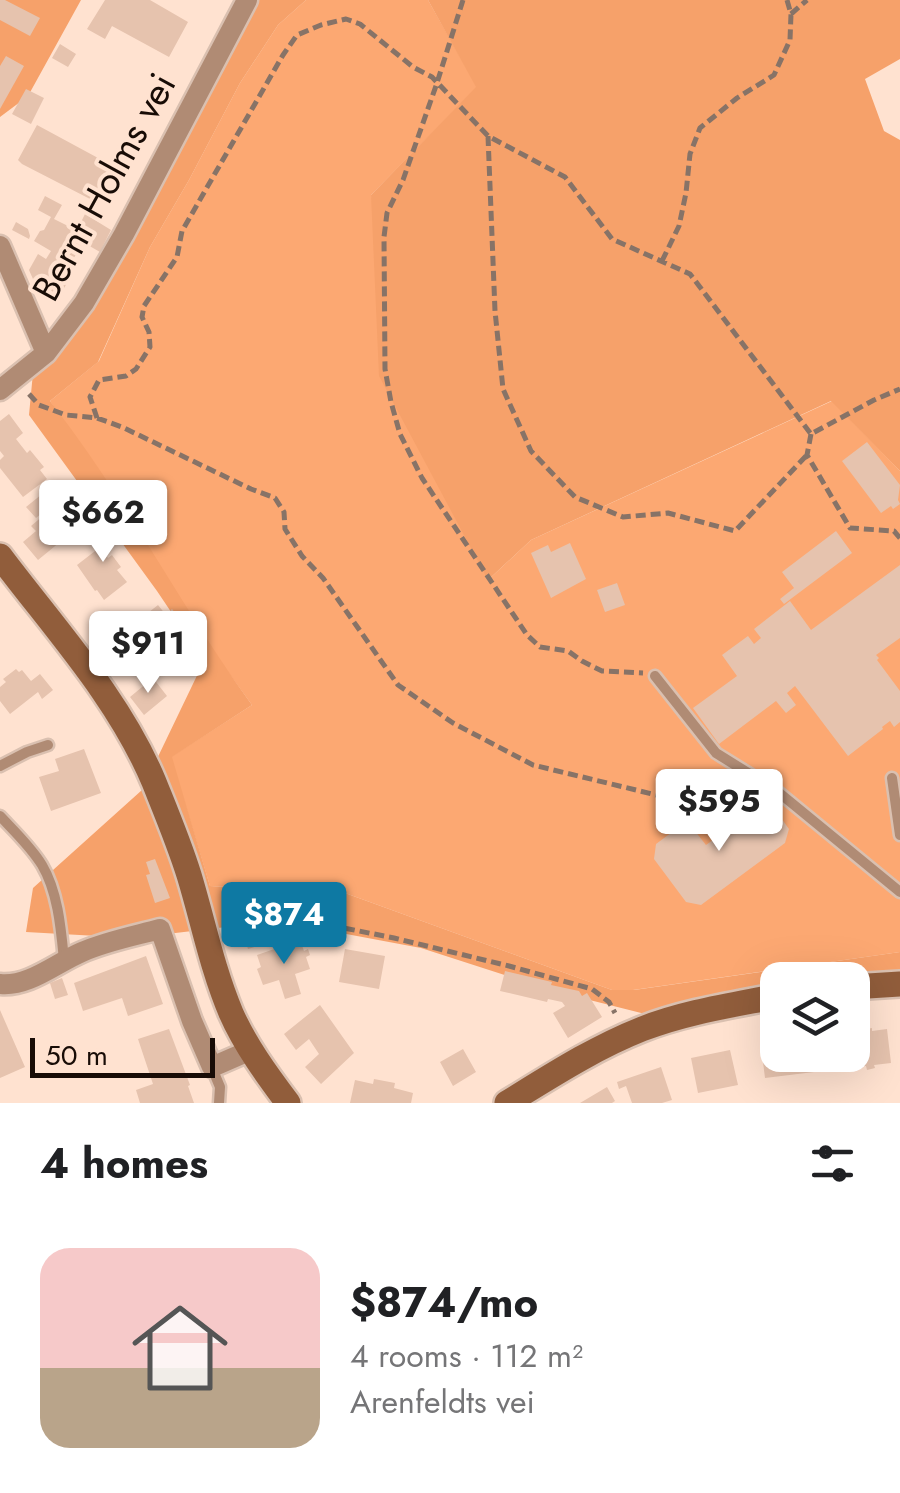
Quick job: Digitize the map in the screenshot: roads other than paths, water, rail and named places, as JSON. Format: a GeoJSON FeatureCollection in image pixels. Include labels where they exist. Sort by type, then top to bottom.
{"type":"FeatureCollection","features":[{"type":"Feature","properties":{"kind":"street","name":"Bernt Holms vei"},"geometry":{"type":"LineString","coordinates":[[7,385],[46,353],[84,303],[247,0]]}},
{"type":"Feature","properties":{"kind":"street"},"geometry":{"type":"LineString","coordinates":[[0,246],[46,353]]}},
{"type":"Feature","properties":{"kind":"street"},"geometry":{"type":"LineString","coordinates":[[4,568],[83,665],[141,755],[177,842],[232,1015],[288,1103]]}},
{"type":"Feature","properties":{"kind":"street"},"geometry":{"type":"LineString","coordinates":[[0,984],[27,980],[109,942],[160,929],[212,1067],[251,1050]]}},
{"type":"Feature","properties":{"kind":"street"},"geometry":{"type":"LineString","coordinates":[[870,986],[900,984]]}},
{"type":"Feature","properties":{"kind":"street"},"geometry":{"type":"LineString","coordinates":[[507,1103],[573,1062],[645,1027],[760,1000]]}},
{"type":"Feature","properties":{"kind":"lane"},"geometry":{"type":"LineString","coordinates":[[655,676],[716,753],[777,791],[900,892]]}},
{"type":"Feature","properties":{"kind":"lane"},"geometry":{"type":"LineString","coordinates":[[0,766],[48,745]]}},
{"type":"Feature","properties":{"kind":"lane"},"geometry":{"type":"LineString","coordinates":[[892,778],[900,835]]}},
{"type":"Feature","properties":{"kind":"lane"},"geometry":{"type":"LineString","coordinates":[[0,816],[44,868],[52,888],[64,961]]}},
{"type":"Feature","properties":{"kind":"lane"},"geometry":{"type":"LineString","coordinates":[[212,1067],[220,1087],[219,1103]]}}]}
